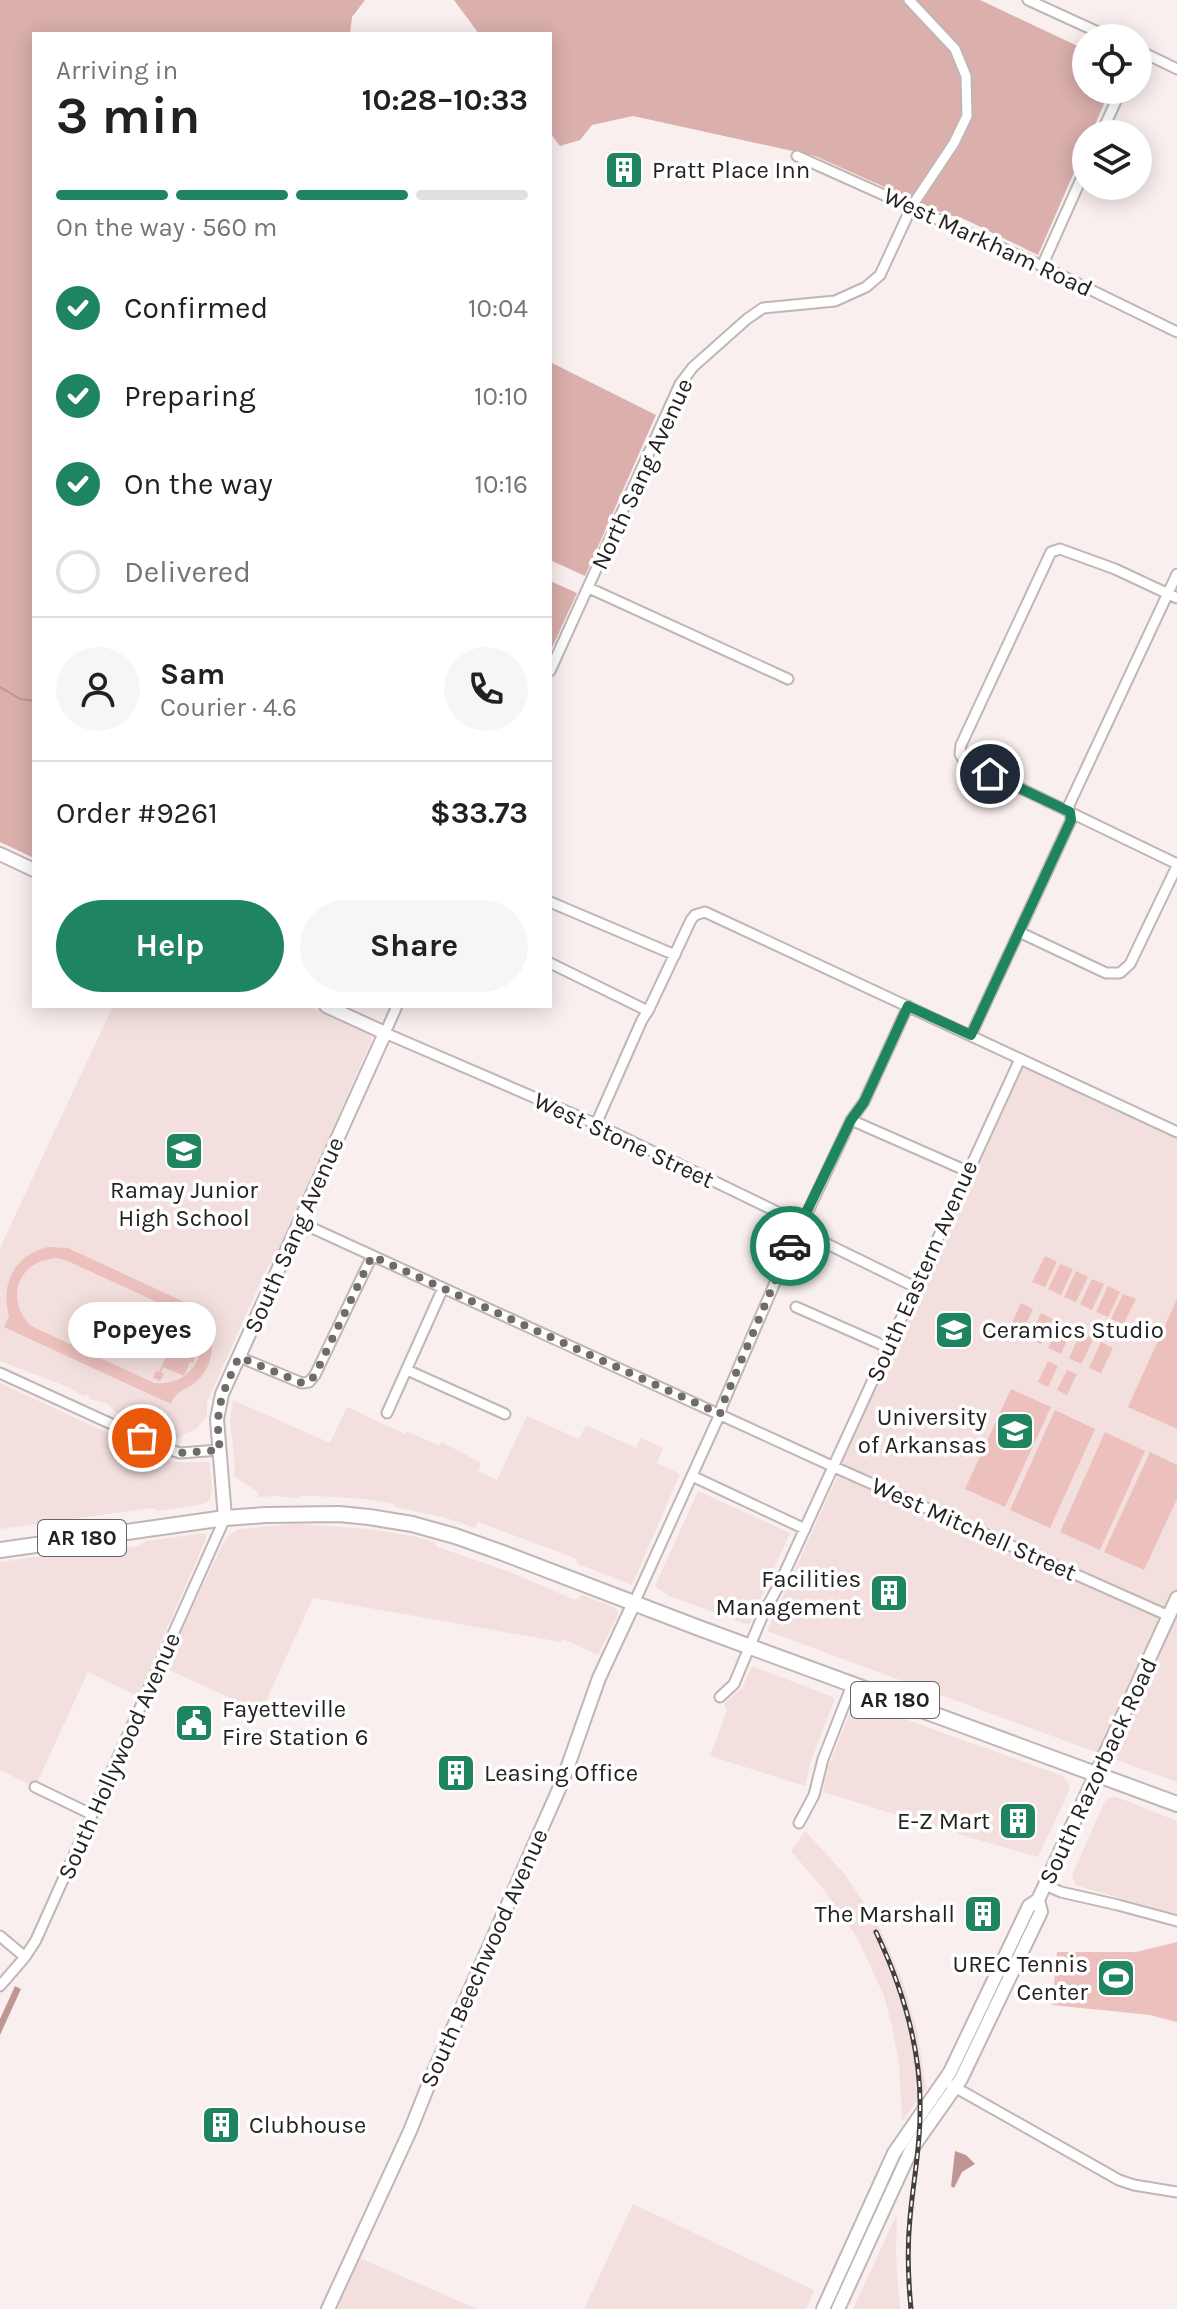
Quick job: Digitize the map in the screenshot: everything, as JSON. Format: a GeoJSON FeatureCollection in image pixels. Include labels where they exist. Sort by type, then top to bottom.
{"type":"FeatureCollection","features":[{"type":"Feature","properties":{"kind":"main road","name":"AR 180"},"geometry":{"type":"LineString","coordinates":[[0,1550],[225,1518],[290,1513],[339,1514],[412,1524],[503,1553],[1177,1804]]}},
{"type":"Feature","properties":{"kind":"street","name":"North Sang Avenue"},"geometry":{"type":"LineString","coordinates":[[589,588],[680,384],[693,367],[763,308],[835,301],[866,287],[880,275],[912,206],[954,143],[967,116],[966,76],[955,49],[909,0]]}},
{"type":"Feature","properties":{"kind":"street"},"geometry":{"type":"LineString","coordinates":[[1028,0],[1080,24]]}},
{"type":"Feature","properties":{"kind":"street"},"geometry":{"type":"LineString","coordinates":[[1152,57],[1177,69]]}},
{"type":"Feature","properties":{"kind":"street","name":"West Markham Road"},"geometry":{"type":"LineString","coordinates":[[797,156],[1042,266],[1177,332]]}},
{"type":"Feature","properties":{"kind":"street"},"geometry":{"type":"LineString","coordinates":[[1042,266],[1072,199]]}},
{"type":"Feature","properties":{"kind":"street"},"geometry":{"type":"LineString","coordinates":[[1019,932],[1106,973],[1120,973],[1130,964],[1177,865],[964,761],[960,754],[961,745],[1051,552],[1060,549],[1115,569],[1173,596]]}},
{"type":"Feature","properties":{"kind":"street"},"geometry":{"type":"LineString","coordinates":[[971,1035],[1071,820],[1069,805],[1173,596],[1177,574]]}},
{"type":"Feature","properties":{"kind":"street"},"geometry":{"type":"LineString","coordinates":[[552,667],[589,588],[788,679]]}},
{"type":"Feature","properties":{"kind":"street"},"geometry":{"type":"LineString","coordinates":[[0,854],[32,869]]}},
{"type":"Feature","properties":{"kind":"street"},"geometry":{"type":"LineString","coordinates":[[552,903],[675,955]]}},
{"type":"Feature","properties":{"kind":"street"},"geometry":{"type":"LineString","coordinates":[[596,1124],[642,1020],[691,920],[699,912],[712,914],[1177,1132]]}},
{"type":"Feature","properties":{"kind":"street"},"geometry":{"type":"LineString","coordinates":[[552,964],[648,1011]]}},
{"type":"Feature","properties":{"kind":"street"},"geometry":{"type":"LineString","coordinates":[[634,1603],[720,1414],[789,1249],[851,1120],[864,1102],[908,1006]]}},
{"type":"Feature","properties":{"kind":"street","name":"West Stone Street"},"geometry":{"type":"LineString","coordinates":[[330,1008],[596,1124],[802,1224],[815,1238],[915,1287]]}},
{"type":"Feature","properties":{"kind":"street","name":"South Sang Avenue"},"geometry":{"type":"LineString","coordinates":[[225,1518],[226,1500],[217,1419],[219,1404],[396,1008]]}},
{"type":"Feature","properties":{"kind":"street","name":"South Eastern Avenue"},"geometry":{"type":"LineString","coordinates":[[720,1697],[734,1684],[764,1612],[1020,1059]]}},
{"type":"Feature","properties":{"kind":"street"},"geometry":{"type":"LineString","coordinates":[[851,1120],[967,1171]]}},
{"type":"Feature","properties":{"kind":"street","name":"West Mitchell Street"},"geometry":{"type":"LineString","coordinates":[[299,1222],[1169,1616]]}},
{"type":"Feature","properties":{"kind":"street"},"geometry":{"type":"LineString","coordinates":[[239,1357],[302,1383],[309,1382],[372,1256]]}},
{"type":"Feature","properties":{"kind":"street"},"geometry":{"type":"LineString","coordinates":[[387,1413],[443,1288]]}},
{"type":"Feature","properties":{"kind":"street"},"geometry":{"type":"LineString","coordinates":[[796,1307],[887,1347]]}},
{"type":"Feature","properties":{"kind":"street"},"geometry":{"type":"LineString","coordinates":[[407,1370],[505,1414]]}},
{"type":"Feature","properties":{"kind":"street"},"geometry":{"type":"LineString","coordinates":[[0,1373],[164,1448],[180,1453],[220,1450]]}},
{"type":"Feature","properties":{"kind":"street"},"geometry":{"type":"LineString","coordinates":[[692,1476],[805,1529]]}},
{"type":"Feature","properties":{"kind":"street","name":"South Hollywood Avenue"},"geometry":{"type":"LineString","coordinates":[[0,1986],[36,1940],[225,1518]]}},
{"type":"Feature","properties":{"kind":"street","name":"South Razorback Road"},"geometry":{"type":"LineString","coordinates":[[823,2309],[894,2153],[980,2044],[1041,1912],[1038,1900],[1177,1598]]}},
{"type":"Feature","properties":{"kind":"street","name":"South Beechwood Avenue"},"geometry":{"type":"LineString","coordinates":[[328,2309],[410,2131],[563,1780],[599,1678],[634,1603]]}},
{"type":"Feature","properties":{"kind":"street"},"geometry":{"type":"LineString","coordinates":[[799,1823],[814,1795],[823,1759],[852,1685]]}},
{"type":"Feature","properties":{"kind":"street"},"geometry":{"type":"LineString","coordinates":[[35,1787],[91,1814]]}},
{"type":"Feature","properties":{"kind":"street"},"geometry":{"type":"LineString","coordinates":[[1045,1885],[1061,1892],[1177,1921]]}},
{"type":"Feature","properties":{"kind":"street"},"geometry":{"type":"LineString","coordinates":[[0,1936],[25,1957]]}},
{"type":"Feature","properties":{"kind":"street"},"geometry":{"type":"LineString","coordinates":[[950,2085],[1119,2180],[1177,2192]]}},
{"type":"Feature","properties":{"kind":"street","name":"South Razorback Road"},"geometry":{"type":"LineString","coordinates":[[838,2309],[911,2150],[950,2085]]}},
{"type":"Feature","properties":{"kind":"shaded area"},"geometry":{"type":"Polygon","coordinates":[[[0,0],[365,0],[352,17],[350,32],[32,32],[32,857],[0,842],[0,0]]]}},
{"type":"Feature","properties":{"kind":"shaded area"},"geometry":{"type":"Polygon","coordinates":[[[454,0],[980,0],[1072,43],[1072,104],[1104,104],[1097,120],[1072,120],[1072,177],[1038,255],[964,219],[945,214],[815,156],[633,116],[592,125],[580,140],[560,146],[552,136],[552,32],[478,32],[454,0]]]}},
{"type":"Feature","properties":{"kind":"shaded area"},"geometry":{"type":"Polygon","coordinates":[[[552,363],[656,415],[585,576],[552,561],[552,363]]]}},
{"type":"Feature","properties":{"kind":"shaded area"},"geometry":{"type":"Polygon","coordinates":[[[552,582],[577,593],[552,648],[552,582]]]}},
{"type":"Feature","properties":{"kind":"shaded area","name":"Ramay Junior High School"},"geometry":{"type":"Polygon","coordinates":[[[112,1008],[313,1008],[370,1034],[372,1039],[278,1254],[266,1270],[207,1402],[207,1416],[196,1429],[177,1438],[160,1438],[120,1416],[106,1403],[89,1399],[90,1396],[85,1394],[84,1397],[68,1387],[0,1361],[0,1248],[112,1008]]]}},
{"type":"Feature","properties":{"kind":"shaded area","name":"University of Arkansas"},"geometry":{"type":"Polygon","coordinates":[[[1020,1059],[1177,1132],[1177,1782],[767,1631],[837,1477],[870,1385],[1020,1059]]]}},
{"type":"Feature","properties":{"kind":"shaded area"},"geometry":{"type":"Polygon","coordinates":[[[48,1247],[68,1248],[193,1306],[206,1322],[212,1342],[205,1371],[194,1384],[177,1394],[171,1404],[4,1327],[9,1316],[7,1293],[13,1272],[19,1263],[48,1247]],[[57,1258],[44,1260],[25,1273],[19,1283],[18,1304],[31,1326],[154,1383],[181,1378],[190,1371],[200,1350],[199,1338],[185,1315],[57,1258]]]}},
{"type":"Feature","properties":{"kind":"shaded area"},"geometry":{"type":"Polygon","coordinates":[[[1045,1256],[1057,1262],[1045,1287],[1032,1282],[1045,1256]]]}},
{"type":"Feature","properties":{"kind":"shaded area"},"geometry":{"type":"Polygon","coordinates":[[[1060,1264],[1073,1269],[1061,1295],[1048,1289],[1060,1264]]]}},
{"type":"Feature","properties":{"kind":"shaded area"},"geometry":{"type":"Polygon","coordinates":[[[1076,1271],[1088,1277],[1076,1302],[1064,1297],[1076,1271]]]}},
{"type":"Feature","properties":{"kind":"shaded area"},"geometry":{"type":"Polygon","coordinates":[[[1092,1279],[1104,1284],[1092,1310],[1080,1304],[1092,1279]]]}},
{"type":"Feature","properties":{"kind":"shaded area"},"geometry":{"type":"Polygon","coordinates":[[[1108,1286],[1120,1292],[1108,1317],[1096,1312],[1108,1286]]]}},
{"type":"Feature","properties":{"kind":"shaded area"},"geometry":{"type":"Polygon","coordinates":[[[1123,1294],[1136,1299],[1123,1325],[1111,1319],[1123,1294]]]}},
{"type":"Feature","properties":{"kind":"shaded area"},"geometry":{"type":"Polygon","coordinates":[[[1177,1299],[1177,1429],[1128,1407],[1177,1299]]]}},
{"type":"Feature","properties":{"kind":"shaded area"},"geometry":{"type":"Polygon","coordinates":[[[1021,1303],[1033,1309],[1021,1335],[1009,1329],[1021,1303]]]}},
{"type":"Feature","properties":{"kind":"shaded area"},"geometry":{"type":"Polygon","coordinates":[[[1041,1313],[1053,1319],[1041,1344],[1029,1339],[1041,1313]]]}},
{"type":"Feature","properties":{"kind":"shaded area"},"geometry":{"type":"Polygon","coordinates":[[[180,1318],[188,1321],[179,1334],[199,1343],[192,1356],[195,1358],[184,1376],[163,1367],[161,1372],[164,1374],[160,1381],[153,1378],[156,1371],[159,1372],[179,1328],[180,1318]]]}},
{"type":"Feature","properties":{"kind":"shaded area"},"geometry":{"type":"Polygon","coordinates":[[[1061,1323],[1073,1328],[1061,1354],[1048,1348],[1061,1323]]]}},
{"type":"Feature","properties":{"kind":"shaded area"},"geometry":{"type":"Polygon","coordinates":[[[1081,1332],[1094,1338],[1081,1364],[1069,1358],[1081,1332]]]}},
{"type":"Feature","properties":{"kind":"shaded area"},"geometry":{"type":"Polygon","coordinates":[[[1101,1342],[1113,1348],[1101,1373],[1089,1368],[1101,1342]]]}},
{"type":"Feature","properties":{"kind":"shaded area"},"geometry":{"type":"Polygon","coordinates":[[[1048,1361],[1058,1366],[1048,1387],[1038,1382],[1048,1361]]]}},
{"type":"Feature","properties":{"kind":"shaded area"},"geometry":{"type":"Polygon","coordinates":[[[1067,1370],[1077,1374],[1067,1395],[1057,1390],[1067,1370]]]}},
{"type":"Feature","properties":{"kind":"shaded area"},"geometry":{"type":"Polygon","coordinates":[[[0,1383],[171,1462],[209,1462],[210,1499],[203,1504],[159,1511],[152,1508],[0,1529],[0,1383]]]}},
{"type":"Feature","properties":{"kind":"shaded area"},"geometry":{"type":"Polygon","coordinates":[[[1011,1389],[1051,1407],[1005,1507],[965,1489],[1011,1389]]]}},
{"type":"Feature","properties":{"kind":"shaded area"},"geometry":{"type":"Polygon","coordinates":[[[233,1400],[330,1443],[347,1407],[405,1434],[407,1431],[439,1446],[442,1442],[481,1463],[478,1471],[497,1480],[527,1416],[579,1439],[586,1425],[636,1448],[641,1438],[663,1448],[657,1463],[680,1474],[632,1585],[578,1564],[575,1558],[478,1522],[475,1528],[443,1517],[395,1507],[395,1504],[365,1499],[259,1497],[257,1491],[233,1476],[235,1466],[230,1421],[233,1400]]]}},
{"type":"Feature","properties":{"kind":"shaded area"},"geometry":{"type":"Polygon","coordinates":[[[1055,1410],[1095,1429],[1050,1528],[1010,1510],[1055,1410]]]}},
{"type":"Feature","properties":{"kind":"shaded area"},"geometry":{"type":"Polygon","coordinates":[[[1105,1432],[1145,1451],[1100,1550],[1060,1532],[1105,1432]]]}},
{"type":"Feature","properties":{"kind":"shaded area"},"geometry":{"type":"Polygon","coordinates":[[[1150,1452],[1177,1465],[1177,1499],[1144,1570],[1104,1552],[1150,1452]]]}},
{"type":"Feature","properties":{"kind":"shaded area"},"geometry":{"type":"Polygon","coordinates":[[[698,1491],[790,1533],[749,1625],[669,1596],[655,1586],[698,1491]]]}},
{"type":"Feature","properties":{"kind":"shaded area"},"geometry":{"type":"Polygon","coordinates":[[[297,1524],[369,1529],[417,1537],[575,1600],[582,1595],[616,1608],[618,1614],[598,1655],[563,1639],[561,1642],[313,1598],[261,1712],[169,1670],[167,1664],[173,1647],[226,1538],[238,1529],[297,1524]]]}},
{"type":"Feature","properties":{"kind":"shaded area"},"geometry":{"type":"Polygon","coordinates":[[[204,1533],[206,1539],[140,1697],[88,1672],[35,1787],[0,1770],[0,1562],[88,1550],[94,1553],[139,1546],[146,1541],[204,1533]]]}},
{"type":"Feature","properties":{"kind":"shaded area"},"geometry":{"type":"Polygon","coordinates":[[[752,1666],[835,1698],[805,1786],[710,1756],[727,1710],[724,1704],[742,1688],[752,1666]]]}},
{"type":"Feature","properties":{"kind":"shaded area"},"geometry":{"type":"Polygon","coordinates":[[[855,1701],[1063,1776],[1069,1791],[1038,1857],[823,1792],[828,1767],[855,1701]]]}},
{"type":"Feature","properties":{"kind":"shaded area"},"geometry":{"type":"Polygon","coordinates":[[[1111,1797],[1177,1821],[1177,1915],[1075,1885],[1072,1875],[1105,1801],[1111,1797]]]}},
{"type":"Feature","properties":{"kind":"shaded area"},"geometry":{"type":"Polygon","coordinates":[[[805,1831],[842,1871],[863,1901],[882,1933],[903,1982],[917,2029],[926,2088],[902,2121],[899,2063],[884,1996],[858,1939],[823,1889],[791,1851],[805,1831]]]}},
{"type":"Feature","properties":{"kind":"shaded area","name":"UREC Tennis Center"},"geometry":{"type":"Polygon","coordinates":[[[1177,1942],[1177,2022],[1150,2015],[1052,2005],[1057,1952],[1136,1952],[1177,1942]]]}},
{"type":"Feature","properties":{"kind":"shaded area"},"geometry":{"type":"Polygon","coordinates":[[[15,1986],[21,1989],[0,2035],[0,2019],[15,1986]]]}},
{"type":"Feature","properties":{"kind":"shaded area"},"geometry":{"type":"Polygon","coordinates":[[[955,2151],[966,2155],[975,2164],[962,2172],[954,2188],[951,2186],[955,2151]]]}},
{"type":"Feature","properties":{"kind":"shaded area"},"geometry":{"type":"Polygon","coordinates":[[[633,2204],[814,2290],[806,2309],[584,2309],[633,2204]]]}},
{"type":"Feature","properties":{"kind":"shaded area"},"geometry":{"type":"Polygon","coordinates":[[[897,2214],[900,2309],[853,2309],[897,2214]]]}},
{"type":"Feature","properties":{"kind":"shaded area"},"geometry":{"type":"Polygon","coordinates":[[[360,2258],[477,2309],[337,2309],[360,2258]]]}},
{"type":"Feature","properties":{"kind":"waterway"},"geometry":{"type":"LineString","coordinates":[[0,687],[20,699],[32,701]]}},
{"type":"Feature","properties":{"kind":"railway"},"geometry":{"type":"LineString","coordinates":[[876,1932],[902,1998],[918,2067],[920,2127],[908,2241],[911,2309]]}},
{"type":"Feature","properties":{"kind":"way so far"},"geometry":{"type":"LineString","coordinates":[[142,1438],[180,1453],[220,1450],[219,1404],[239,1357],[302,1383],[309,1382],[372,1256],[720,1414],[790,1246]]}},
{"type":"Feature","properties":{"kind":"place","name":"Pratt Place Inn"},"geometry":{"type":"Point","coordinates":[624,170]}},
{"type":"Feature","properties":{"kind":"place","name":"Ramay Junior High School"},"geometry":{"type":"Point","coordinates":[184,1151]}},
{"type":"Feature","properties":{"kind":"place","name":"Ceramics Studio"},"geometry":{"type":"Point","coordinates":[954,1330]}},
{"type":"Feature","properties":{"kind":"place","name":"University of Arkansas"},"geometry":{"type":"Point","coordinates":[1015,1431]}},
{"type":"Feature","properties":{"kind":"place","name":"Popeyes"},"geometry":{"type":"Point","coordinates":[142,1438]}},
{"type":"Feature","properties":{"kind":"place","name":"Facilities Management"},"geometry":{"type":"Point","coordinates":[889,1593]}},
{"type":"Feature","properties":{"kind":"place","name":"Fayetteville Fire Station 6"},"geometry":{"type":"Point","coordinates":[194,1723]}},
{"type":"Feature","properties":{"kind":"place","name":"Leasing Office"},"geometry":{"type":"Point","coordinates":[456,1773]}},
{"type":"Feature","properties":{"kind":"place","name":"E-Z Mart"},"geometry":{"type":"Point","coordinates":[1018,1821]}},
{"type":"Feature","properties":{"kind":"place","name":"The Marshall"},"geometry":{"type":"Point","coordinates":[983,1914]}},
{"type":"Feature","properties":{"kind":"place","name":"UREC Tennis Center"},"geometry":{"type":"Point","coordinates":[1116,1978]}},
{"type":"Feature","properties":{"kind":"place","name":"Clubhouse"},"geometry":{"type":"Point","coordinates":[221,2125]}},
{"type":"Feature","properties":{"kind":"route"},"geometry":{"type":"LineString","coordinates":[[790,1246],[851,1120],[864,1102],[908,1006],[971,1035],[1071,820],[1070,812],[990,774]]}}]}
